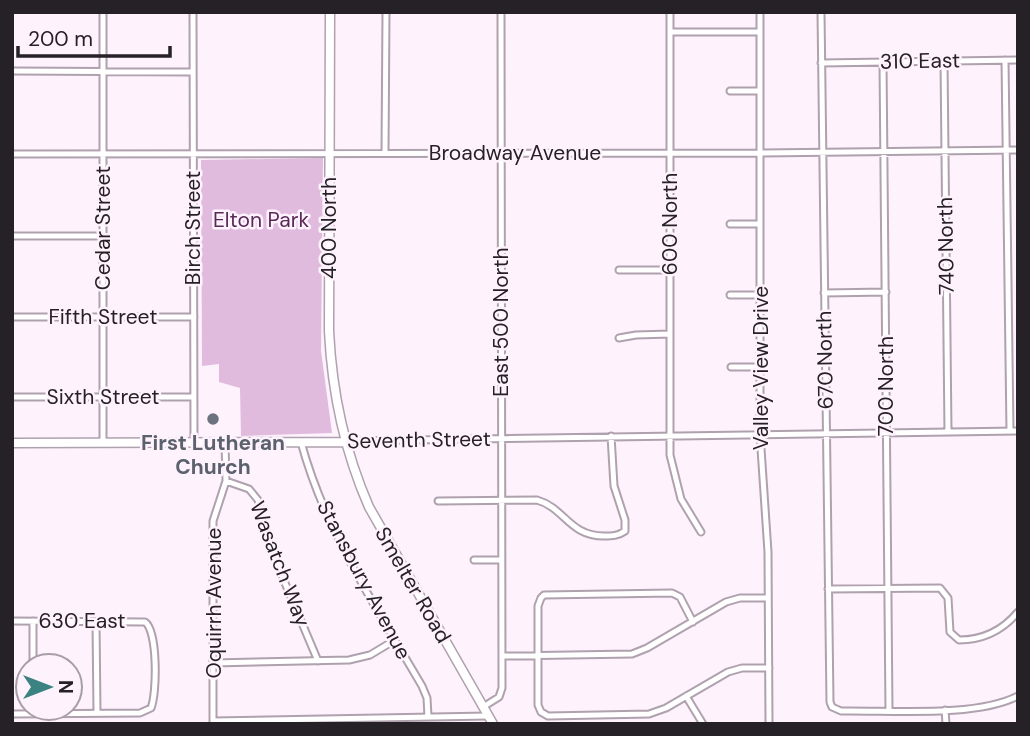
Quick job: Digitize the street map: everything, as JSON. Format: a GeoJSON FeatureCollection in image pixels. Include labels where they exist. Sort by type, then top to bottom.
{"type":"FeatureCollection","features":[{"type":"Feature","properties":{"kind":"street","name":"Cedar Street"},"geometry":{"type":"LineString","coordinates":[[103,12],[103,443]]}},
{"type":"Feature","properties":{"kind":"street","name":"Birch Street"},"geometry":{"type":"LineString","coordinates":[[193,12],[194,443]]}},
{"type":"Feature","properties":{"kind":"street","name":"400 North"},"geometry":{"type":"LineString","coordinates":[[330,12],[329,331],[334,391],[344,442]]}},
{"type":"Feature","properties":{"kind":"street"},"geometry":{"type":"LineString","coordinates":[[385,153],[386,12]]}},
{"type":"Feature","properties":{"kind":"street","name":"East 500 North"},"geometry":{"type":"LineString","coordinates":[[483,708],[501,694],[502,656],[501,12]]}},
{"type":"Feature","properties":{"kind":"street","name":"600 North"},"geometry":{"type":"LineString","coordinates":[[670,12],[671,464],[685,508],[701,531]]}},
{"type":"Feature","properties":{"kind":"street","name":"Valley View Drive"},"geometry":{"type":"LineString","coordinates":[[760,12],[760,434],[768,598],[769,724]]}},
{"type":"Feature","properties":{"kind":"street","name":"670 North"},"geometry":{"type":"LineString","coordinates":[[821,12],[829,696],[832,707],[841,711],[890,710]]}},
{"type":"Feature","properties":{"kind":"street"},"geometry":{"type":"LineString","coordinates":[[670,32],[760,32]]}},
{"type":"Feature","properties":{"kind":"street"},"geometry":{"type":"LineString","coordinates":[[1005,60],[1010,431]]}},
{"type":"Feature","properties":{"kind":"street","name":"310 East"},"geometry":{"type":"LineString","coordinates":[[821,63],[1018,60]]}},
{"type":"Feature","properties":{"kind":"street","name":"740 North"},"geometry":{"type":"LineString","coordinates":[[944,61],[948,432]]}},
{"type":"Feature","properties":{"kind":"street","name":"700 North"},"geometry":{"type":"LineString","coordinates":[[883,62],[890,710]]}},
{"type":"Feature","properties":{"kind":"street"},"geometry":{"type":"LineString","coordinates":[[12,71],[193,72]]}},
{"type":"Feature","properties":{"kind":"street"},"geometry":{"type":"LineString","coordinates":[[730,91],[760,91]]}},
{"type":"Feature","properties":{"kind":"street","name":"Broadway Avenue"},"geometry":{"type":"LineString","coordinates":[[12,154],[822,153],[1018,150]]}},
{"type":"Feature","properties":{"kind":"street"},"geometry":{"type":"LineString","coordinates":[[730,224],[760,224]]}},
{"type":"Feature","properties":{"kind":"street"},"geometry":{"type":"LineString","coordinates":[[12,236],[103,236]]}},
{"type":"Feature","properties":{"kind":"street"},"geometry":{"type":"LineString","coordinates":[[619,271],[670,270]]}},
{"type":"Feature","properties":{"kind":"street"},"geometry":{"type":"LineString","coordinates":[[824,293],[886,292]]}},
{"type":"Feature","properties":{"kind":"street"},"geometry":{"type":"LineString","coordinates":[[730,295],[760,295]]}},
{"type":"Feature","properties":{"kind":"street","name":"Fifth Street"},"geometry":{"type":"LineString","coordinates":[[12,317],[194,317]]}},
{"type":"Feature","properties":{"kind":"street"},"geometry":{"type":"LineString","coordinates":[[619,338],[670,334]]}},
{"type":"Feature","properties":{"kind":"street"},"geometry":{"type":"LineString","coordinates":[[731,367],[760,367]]}},
{"type":"Feature","properties":{"kind":"street","name":"Sixth Street"},"geometry":{"type":"LineString","coordinates":[[12,397],[194,397]]}},
{"type":"Feature","properties":{"kind":"street","name":"Seventh Street"},"geometry":{"type":"LineString","coordinates":[[12,443],[344,442],[1018,431]]}},
{"type":"Feature","properties":{"kind":"street"},"geometry":{"type":"LineString","coordinates":[[438,502],[501,499],[542,501],[555,509],[572,527],[586,534],[614,536],[625,531],[625,520],[614,486],[611,436]]}},
{"type":"Feature","properties":{"kind":"street","name":"Stansbury Avenue"},"geometry":{"type":"LineString","coordinates":[[301,442],[312,480],[334,533],[424,690],[428,717]]}},
{"type":"Feature","properties":{"kind":"street","name":"Smelter Road"},"geometry":{"type":"LineString","coordinates":[[344,442],[357,482],[383,536],[490,720]]}},
{"type":"Feature","properties":{"kind":"street","name":"Oquirrh Avenue"},"geometry":{"type":"LineString","coordinates":[[214,722],[213,521],[226,481],[225,443]]}},
{"type":"Feature","properties":{"kind":"street","name":"Wasatch Way"},"geometry":{"type":"LineString","coordinates":[[226,481],[248,489],[258,500],[274,557],[318,661]]}},
{"type":"Feature","properties":{"kind":"street"},"geometry":{"type":"LineString","coordinates":[[474,560],[502,561]]}},
{"type":"Feature","properties":{"kind":"street"},"geometry":{"type":"LineString","coordinates":[[828,589],[934,587],[944,591],[948,598],[950,632],[956,639],[963,641],[987,635],[1006,624],[1018,612]]}},
{"type":"Feature","properties":{"kind":"street"},"geometry":{"type":"LineString","coordinates":[[693,622],[680,597],[672,593],[544,595],[538,606],[538,705],[541,712],[548,716],[645,714],[662,710],[733,670],[769,667]]}},
{"type":"Feature","properties":{"kind":"street"},"geometry":{"type":"LineString","coordinates":[[502,656],[632,654],[647,649],[731,600],[768,598]]}},
{"type":"Feature","properties":{"kind":"street","name":"630 East"},"geometry":{"type":"LineString","coordinates":[[12,621],[140,621],[150,625],[154,637],[154,697],[151,708],[140,713],[97,713]]}},
{"type":"Feature","properties":{"kind":"street"},"geometry":{"type":"LineString","coordinates":[[33,621],[33,652]]}},
{"type":"Feature","properties":{"kind":"street"},"geometry":{"type":"LineString","coordinates":[[84,713],[97,713],[96,621]]}},
{"type":"Feature","properties":{"kind":"street"},"geometry":{"type":"LineString","coordinates":[[213,663],[359,659],[395,640]]}},
{"type":"Feature","properties":{"kind":"street"},"geometry":{"type":"LineString","coordinates":[[686,696],[702,724]]}},
{"type":"Feature","properties":{"kind":"street"},"geometry":{"type":"LineString","coordinates":[[890,710],[971,709],[996,705],[1018,696]]}},
{"type":"Feature","properties":{"kind":"street"},"geometry":{"type":"LineString","coordinates":[[945,710],[946,724]]}},
{"type":"Feature","properties":{"kind":"street"},"geometry":{"type":"LineString","coordinates":[[214,722],[428,717],[490,720]]}},
{"type":"Feature","properties":{"kind":"green space","name":"Elton Park"},"geometry":{"type":"Polygon","coordinates":[[[323,158],[321,351],[332,433],[241,436],[240,388],[219,382],[219,364],[202,366],[201,160],[323,158]]]}},
{"type":"Feature","properties":{"kind":"place","name":"First Lutheran Church"},"geometry":{"type":"Point","coordinates":[213,419]}}]}
